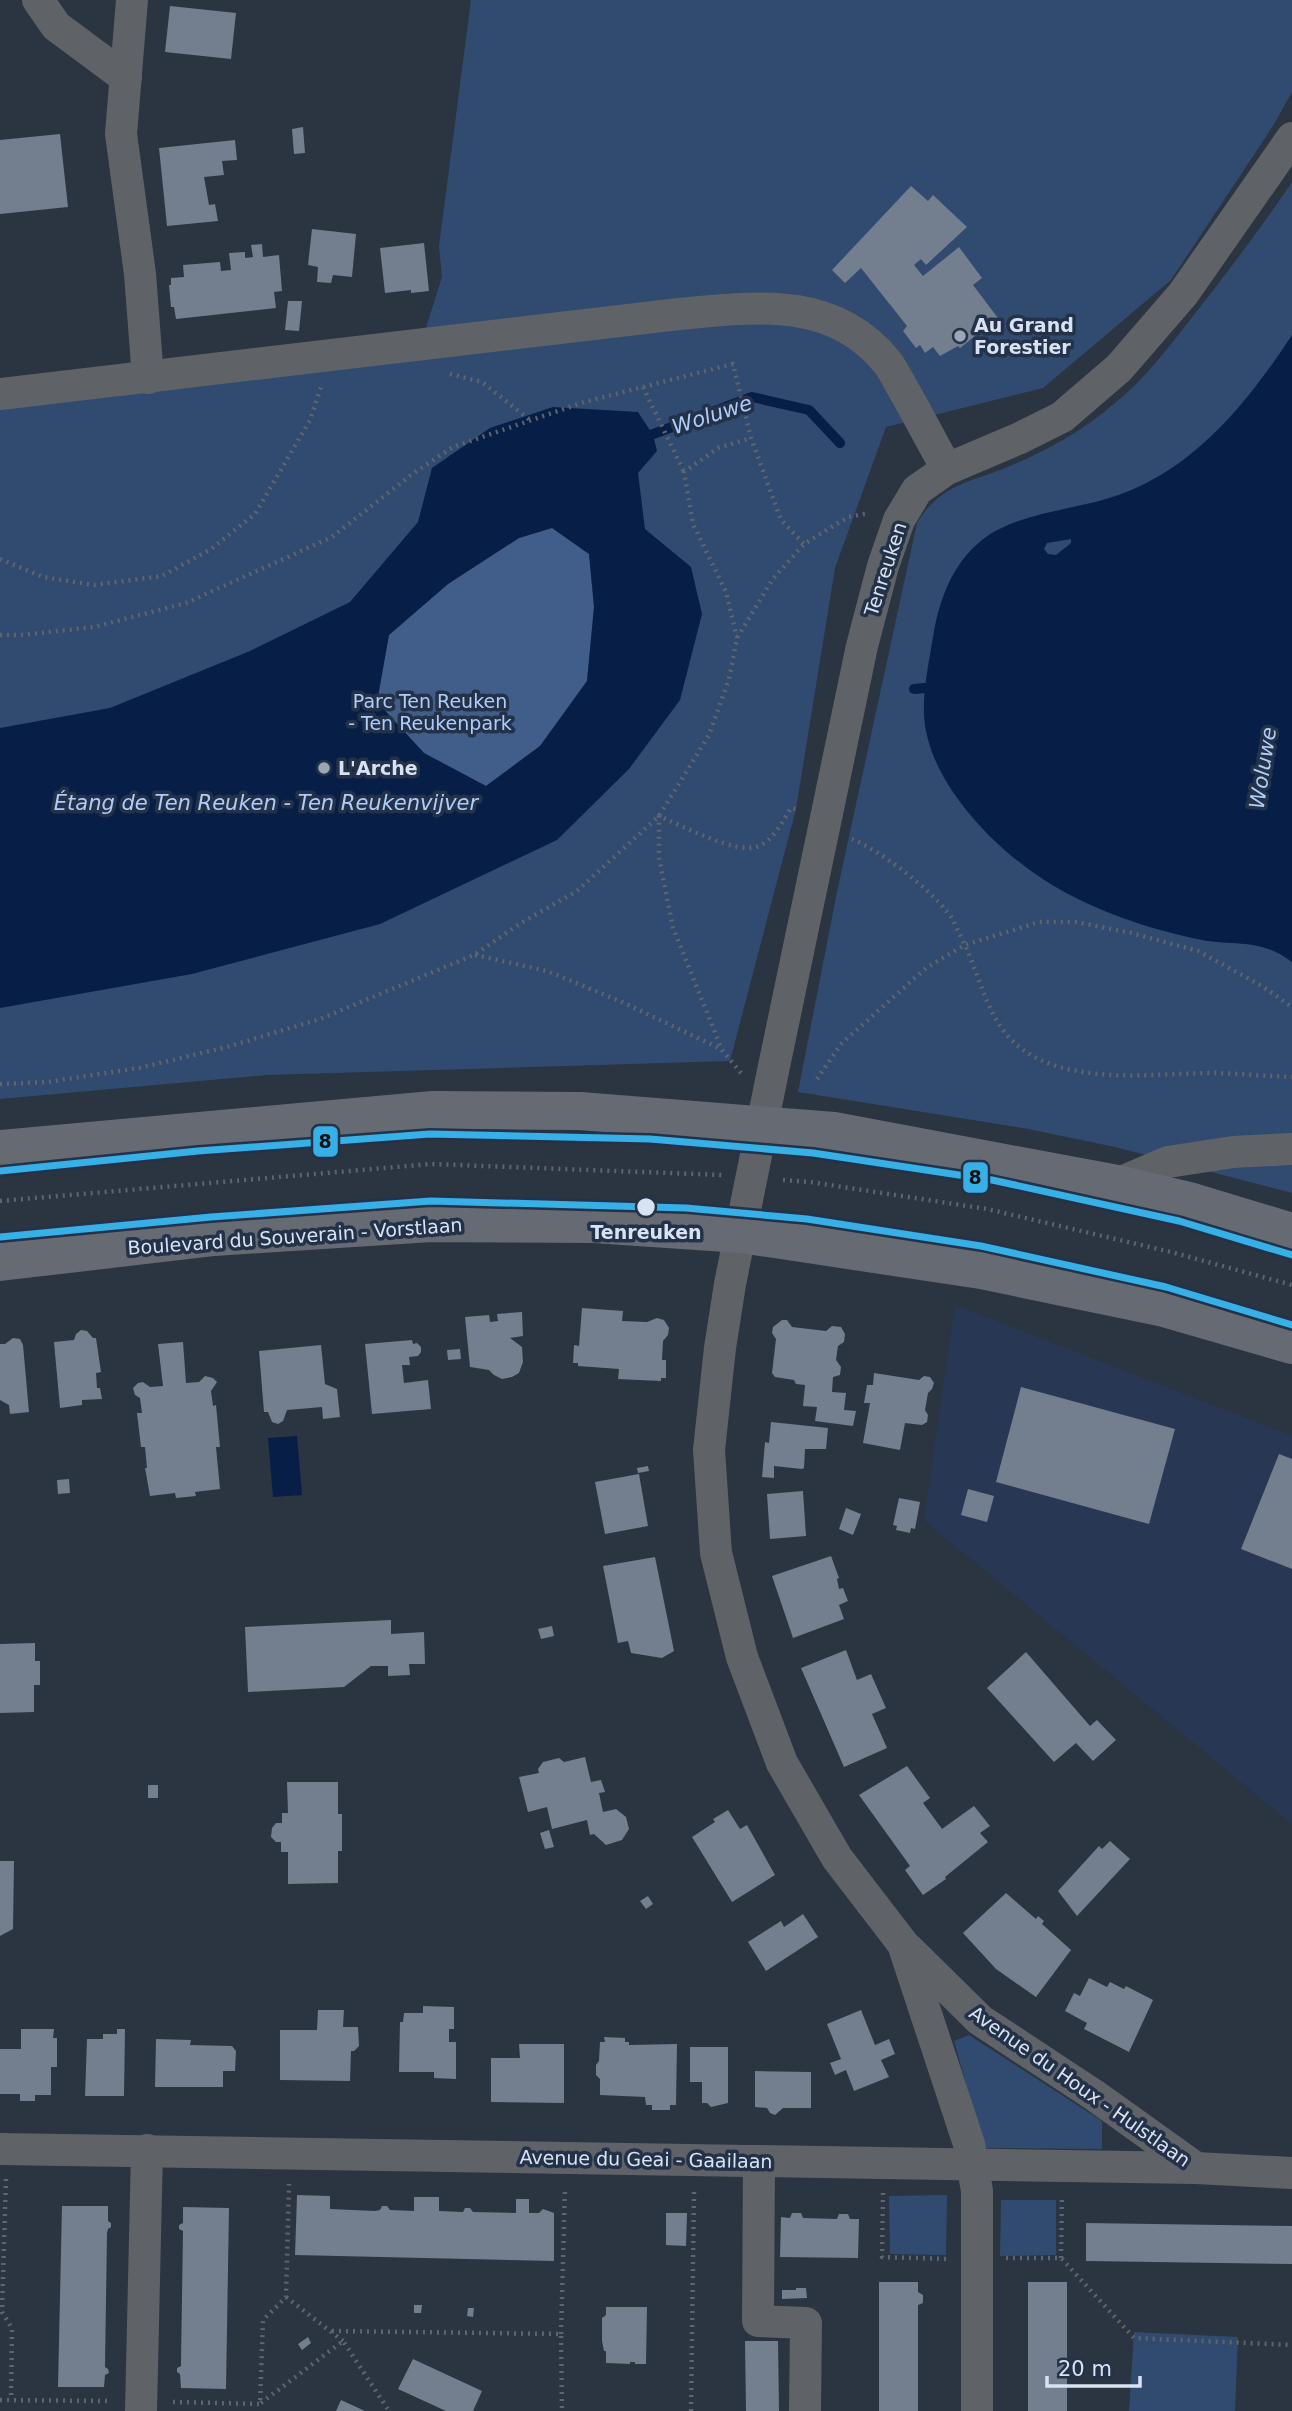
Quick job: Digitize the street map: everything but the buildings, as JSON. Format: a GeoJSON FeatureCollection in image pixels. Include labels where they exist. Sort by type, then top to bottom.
{"type":"FeatureCollection","features":[{"type":"Feature","properties":{"kind":"main road"},"geometry":{"type":"LineString","coordinates":[[0,1149],[433,1110],[580,1111],[834,1132],[1117,1184],[1189,1200],[1292,1232]]}},
{"type":"Feature","properties":{"kind":"main road","name":"Boulevard du Souverain - Vorstlaan"},"geometry":{"type":"LineString","coordinates":[[0,1262],[214,1237],[431,1223],[594,1224],[741,1234],[981,1270],[1164,1308],[1292,1345]]}},
{"type":"Feature","properties":{"kind":"street"},"geometry":{"type":"LineString","coordinates":[[38,0],[56,26],[126,78]]}},
{"type":"Feature","properties":{"kind":"street"},"geometry":{"type":"LineString","coordinates":[[132,0],[121,134],[140,274],[148,378]]}},
{"type":"Feature","properties":{"kind":"street","name":"Tenreuken"},"geometry":{"type":"LineString","coordinates":[[752,1179],[854,685],[883,566],[899,520],[917,490],[947,469],[1062,417],[1119,368],[1183,294],[1289,148]]}},
{"type":"Feature","properties":{"kind":"street"},"geometry":{"type":"LineString","coordinates":[[0,394],[679,314],[739,308],[786,308],[822,316],[856,333],[887,362],[947,469]]}},
{"type":"Feature","properties":{"kind":"street"},"geometry":{"type":"LineString","coordinates":[[1117,1184],[1168,1162],[1243,1151],[1292,1149]]}},
{"type":"Feature","properties":{"kind":"street","name":"Avenue du Houx - Hulstlaan"},"geometry":{"type":"LineString","coordinates":[[752,1179],[719,1348],[709,1450],[716,1553],[742,1657],[782,1763],[837,1858],[903,1944],[980,2020],[1094,2095],[1196,2168]]}},
{"type":"Feature","properties":{"kind":"street","name":"Avenue du Houx - Hulstlaan"},"geometry":{"type":"LineString","coordinates":[[903,1944],[968,2144],[977,2191],[977,2411]]}},
{"type":"Feature","properties":{"kind":"street"},"geometry":{"type":"LineString","coordinates":[[143,2405],[147,2150]]}},
{"type":"Feature","properties":{"kind":"street","name":"Avenue du Geai - Gaailaan"},"geometry":{"type":"LineString","coordinates":[[3,2160],[147,2150],[1196,2168],[1292,2173]]}},
{"type":"Feature","properties":{"kind":"street"},"geometry":{"type":"LineString","coordinates":[[760,2161],[758,2321],[806,2323],[805,2411]]}},
{"type":"Feature","properties":{"kind":"path"},"geometry":{"type":"LineString","coordinates":[[0,635],[94,627],[186,603],[332,537],[411,475],[453,447],[584,402],[733,364],[751,438],[781,520],[804,544]]}},
{"type":"Feature","properties":{"kind":"path"},"geometry":{"type":"LineString","coordinates":[[448,374],[482,382],[530,420]]}},
{"type":"Feature","properties":{"kind":"path"},"geometry":{"type":"LineString","coordinates":[[0,559],[43,577],[94,585],[162,576],[211,550],[254,514],[310,420],[324,378]]}},
{"type":"Feature","properties":{"kind":"path"},"geometry":{"type":"LineString","coordinates":[[642,387],[684,472],[693,524],[726,593],[737,638]]}},
{"type":"Feature","properties":{"kind":"path"},"geometry":{"type":"LineString","coordinates":[[684,472],[718,448],[751,438]]}},
{"type":"Feature","properties":{"kind":"path"},"geometry":{"type":"LineString","coordinates":[[0,1084],[47,1082],[139,1068],[227,1047],[320,1019],[474,955],[521,923],[577,891],[659,816],[709,735],[729,679],[737,638],[772,580],[804,544],[848,517],[870,513]]}},
{"type":"Feature","properties":{"kind":"path"},"geometry":{"type":"LineString","coordinates":[[659,816],[739,848],[758,846],[775,833],[791,808],[801,809]]}},
{"type":"Feature","properties":{"kind":"path"},"geometry":{"type":"LineString","coordinates":[[659,816],[659,858],[673,928],[722,1050],[743,1075]]}},
{"type":"Feature","properties":{"kind":"path"},"geometry":{"type":"LineString","coordinates":[[851,838],[871,847],[926,891],[949,914],[965,946],[989,1010],[1000,1028],[1023,1051],[1052,1064],[1084,1072],[1122,1076],[1210,1073],[1292,1077]]}},
{"type":"Feature","properties":{"kind":"path"},"geometry":{"type":"LineString","coordinates":[[817,1079],[842,1043],[926,968],[965,946],[1039,922],[1076,922],[1132,933],[1198,951],[1262,986],[1292,1007]]}},
{"type":"Feature","properties":{"kind":"path"},"geometry":{"type":"LineString","coordinates":[[474,955],[547,971],[622,1002],[722,1050]]}},
{"type":"Feature","properties":{"kind":"path"},"geometry":{"type":"LineString","coordinates":[[0,1201],[431,1164],[687,1172],[810,1182],[987,1209],[1171,1252],[1292,1285]]}},
{"type":"Feature","properties":{"kind":"path"},"geometry":{"type":"LineString","coordinates":[[3,2160],[2,2312],[12,2328],[11,2400]]}},
{"type":"Feature","properties":{"kind":"path"},"geometry":{"type":"LineString","coordinates":[[260,2404],[263,2320],[286,2297],[289,2179]]}},
{"type":"Feature","properties":{"kind":"path"},"geometry":{"type":"LineString","coordinates":[[562,2411],[561,2334],[566,2184]]}},
{"type":"Feature","properties":{"kind":"path"},"geometry":{"type":"LineString","coordinates":[[691,2411],[694,2187]]}},
{"type":"Feature","properties":{"kind":"path"},"geometry":{"type":"LineString","coordinates":[[883,2189],[882,2257],[949,2259]]}},
{"type":"Feature","properties":{"kind":"path"},"geometry":{"type":"LineString","coordinates":[[1049,2193],[1062,2193],[1061,2258],[1134,2338],[1292,2345]]}},
{"type":"Feature","properties":{"kind":"path"},"geometry":{"type":"LineString","coordinates":[[997,2258],[1061,2258]]}},
{"type":"Feature","properties":{"kind":"path"},"geometry":{"type":"LineString","coordinates":[[286,2297],[343,2341],[388,2411]]}},
{"type":"Feature","properties":{"kind":"path"},"geometry":{"type":"LineString","coordinates":[[332,2331],[561,2334]]}},
{"type":"Feature","properties":{"kind":"path"},"geometry":{"type":"LineString","coordinates":[[0,2400],[143,2405],[260,2404],[343,2341]]}},
{"type":"Feature","properties":{"kind":"shaded area"},"geometry":{"type":"Polygon","coordinates":[[[955,1305],[1292,1436],[1292,1824],[924,1520],[955,1305]]]}},
{"type":"Feature","properties":{"kind":"green space","name":"Parc Ten Reuken - Ten Reukenpark"},"geometry":{"type":"Polygon","coordinates":[[[471,0],[1292,0],[1292,92],[1273,126],[1171,280],[1043,388],[886,427],[835,568],[796,809],[730,1061],[267,1075],[0,1099],[0,407],[418,353],[442,277],[439,246],[471,0]]]}},
{"type":"Feature","properties":{"kind":"green space"},"geometry":{"type":"Polygon","coordinates":[[[1292,182],[1292,1193],[1115,1147],[1023,1128],[798,1092],[837,892],[917,523],[926,510],[947,492],[1052,446],[1091,422],[1126,394],[1155,364],[1190,320],[1292,182]]]}},
{"type":"Feature","properties":{"kind":"green space"},"geometry":{"type":"Polygon","coordinates":[[[552,528],[589,554],[594,607],[587,681],[540,746],[486,786],[424,753],[377,702],[389,635],[448,584],[519,538],[552,528]]]}},
{"type":"Feature","properties":{"kind":"green space"},"geometry":{"type":"Polygon","coordinates":[[[969,2035],[1102,2121],[1102,2149],[984,2148],[954,2041],[969,2035]]]}},
{"type":"Feature","properties":{"kind":"green space"},"geometry":{"type":"Polygon","coordinates":[[[947,2195],[946,2255],[890,2254],[889,2196],[947,2195]]]}},
{"type":"Feature","properties":{"kind":"green space"},"geometry":{"type":"Polygon","coordinates":[[[1001,2200],[1056,2200],[1056,2255],[1000,2256],[1001,2200]]]}},
{"type":"Feature","properties":{"kind":"green space"},"geometry":{"type":"Polygon","coordinates":[[[1134,2332],[1238,2337],[1235,2411],[1129,2411],[1134,2332]]]}},
{"type":"Feature","properties":{"kind":"water"},"geometry":{"type":"Polygon","coordinates":[[[1292,335],[1292,962],[1280,954],[1257,946],[1197,939],[1130,921],[1066,893],[1046,881],[992,839],[960,802],[935,760],[927,737],[924,715],[924,695],[933,637],[943,596],[955,571],[972,550],[982,540],[1009,525],[1041,514],[1106,499],[1136,488],[1164,473],[1190,455],[1213,434],[1235,411],[1292,335]],[[1071,539],[1047,543],[1044,549],[1048,554],[1056,555],[1071,543],[1071,539]]]}},
{"type":"Feature","properties":{"kind":"water","name":"Étang de Ten Reuken - Ten Reukenvijver"},"geometry":{"type":"Polygon","coordinates":[[[553,407],[638,412],[653,435],[657,451],[638,473],[645,529],[691,567],[702,614],[680,700],[629,769],[557,840],[380,924],[192,974],[0,1008],[0,728],[110,708],[250,651],[350,602],[418,522],[432,468],[490,428],[553,407]],[[552,528],[519,538],[448,584],[389,635],[377,702],[424,753],[486,786],[540,746],[587,681],[594,607],[589,554],[552,528]]]}},
{"type":"Feature","properties":{"kind":"water"},"geometry":{"type":"Polygon","coordinates":[[[297,1436],[302,1495],[273,1497],[268,1438],[297,1436]]]}},
{"type":"Feature","properties":{"kind":"waterway","name":"Woluwe"},"geometry":{"type":"LineString","coordinates":[[640,439],[752,397],[809,410],[840,443]]}},
{"type":"Feature","properties":{"kind":"waterway","name":"Woluwe"},"geometry":{"type":"LineString","coordinates":[[914,689],[925,688],[935,692]]}},
{"type":"Feature","properties":{"kind":"transit line","name":"8"},"geometry":{"type":"LineString","coordinates":[[0,1171],[198,1151],[430,1134],[650,1139],[813,1153],[992,1180],[1179,1221],[1292,1255]]}},
{"type":"Feature","properties":{"kind":"transit line","name":"8"},"geometry":{"type":"LineString","coordinates":[[0,1237],[211,1217],[431,1201],[686,1208],[807,1219],[981,1246],[1166,1287],[1292,1325]]}},
{"type":"Feature","properties":{"kind":"place","name":"Au Grand Forestier"},"geometry":{"type":"Point","coordinates":[960,336]}},
{"type":"Feature","properties":{"kind":"place","name":"L'Arche"},"geometry":{"type":"Point","coordinates":[324,768]}},
{"type":"Feature","properties":{"kind":"place","name":"Tenreuken"},"geometry":{"type":"Point","coordinates":[646,1207]}}]}
